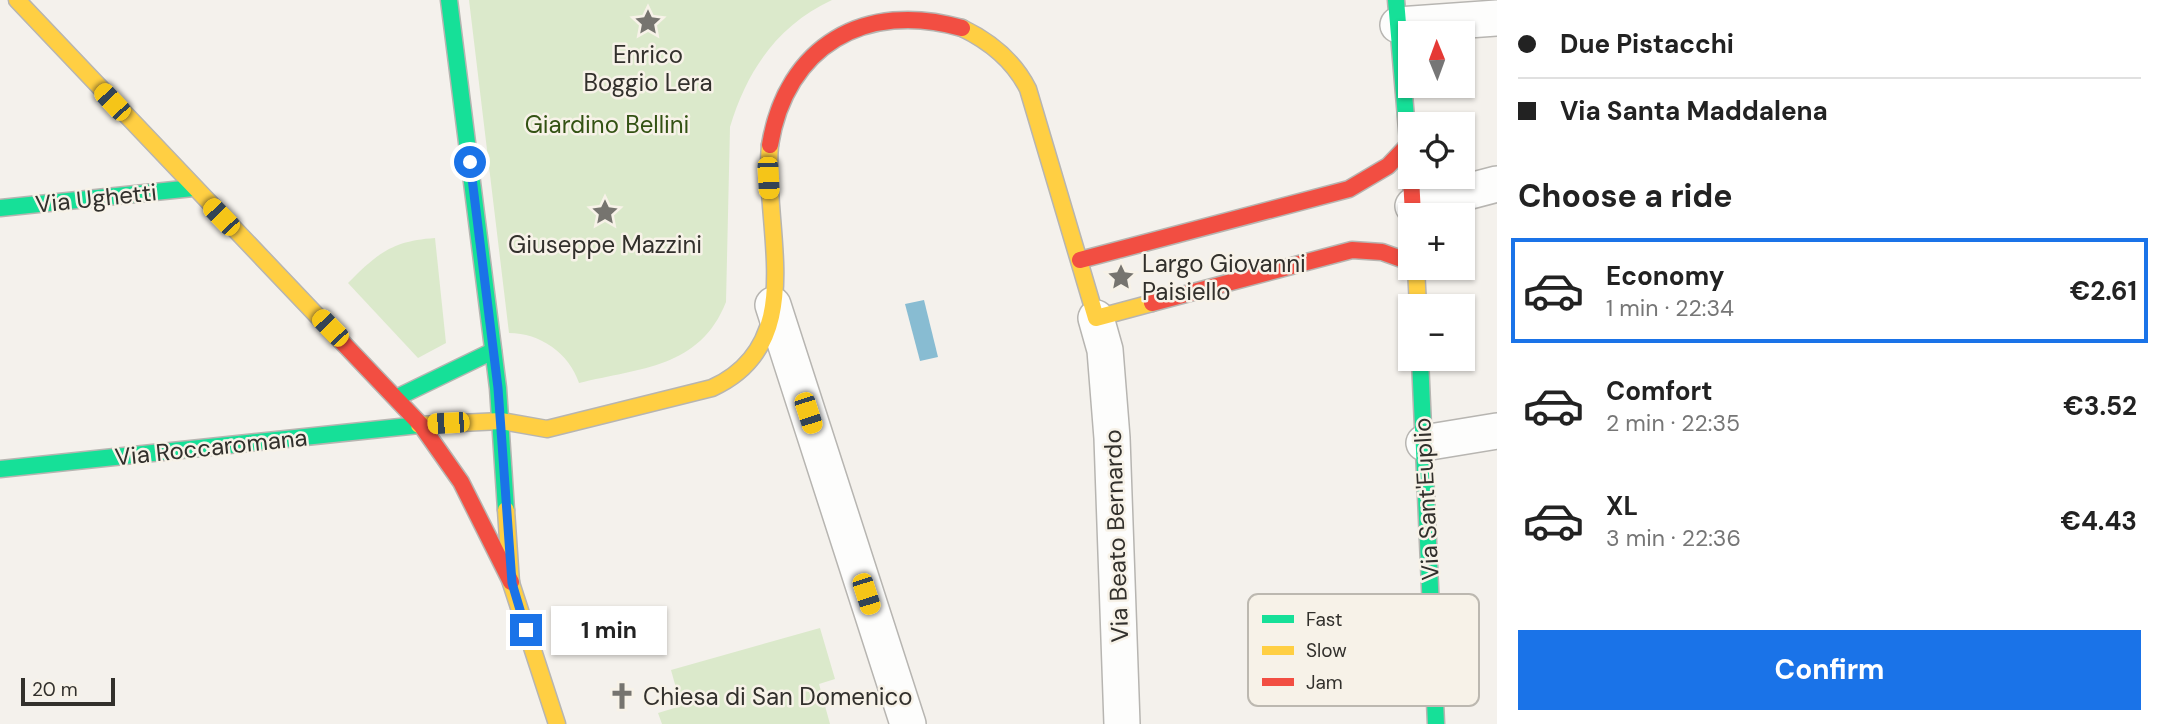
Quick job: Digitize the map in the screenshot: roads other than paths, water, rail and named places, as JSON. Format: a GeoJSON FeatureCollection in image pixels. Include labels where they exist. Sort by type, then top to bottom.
{"type":"FeatureCollection","features":[{"type":"Feature","properties":{"kind":"street"},"geometry":{"type":"LineString","coordinates":[[17,0],[193,188],[398,397],[421,425],[461,482],[512,583],[557,724]]}},
{"type":"Feature","properties":{"kind":"street"},"geometry":{"type":"LineString","coordinates":[[449,0],[501,421],[515,447],[512,583]]}},
{"type":"Feature","properties":{"kind":"street"},"geometry":{"type":"LineString","coordinates":[[1406,112],[1397,13],[1497,18]]}},
{"type":"Feature","properties":{"kind":"street"},"geometry":{"type":"LineString","coordinates":[[515,447],[547,429],[712,388],[734,377],[750,361],[774,305],[777,281],[768,152],[778,103],[790,79],[807,58],[828,41],[874,20],[902,16],[940,20],[976,34],[999,51],[1018,72],[1029,93],[1071,227],[1100,332],[1352,250],[1392,252],[1398,255]]}},
{"type":"Feature","properties":{"kind":"street"},"geometry":{"type":"LineString","coordinates":[[1080,260],[1349,189],[1388,166],[1398,156]]}},
{"type":"Feature","properties":{"kind":"street"},"geometry":{"type":"LineString","coordinates":[[1412,199],[1497,184]]}},
{"type":"Feature","properties":{"kind":"street","name":"Via Ughetti"},"geometry":{"type":"LineString","coordinates":[[0,208],[193,188]]}},
{"type":"Feature","properties":{"kind":"street"},"geometry":{"type":"LineString","coordinates":[[774,305],[908,724]]}},
{"type":"Feature","properties":{"kind":"street","name":"Via Beato Bernardo"},"geometry":{"type":"LineString","coordinates":[[1100,332],[1114,464],[1122,724]]}},
{"type":"Feature","properties":{"kind":"street"},"geometry":{"type":"LineString","coordinates":[[398,397],[493,351]]}},
{"type":"Feature","properties":{"kind":"street","name":"Via Sant'Euplio"},"geometry":{"type":"LineString","coordinates":[[1421,371],[1430,594]]}},
{"type":"Feature","properties":{"kind":"street","name":"Via Roccaromana"},"geometry":{"type":"LineString","coordinates":[[0,469],[421,425],[501,421],[547,429]]}},
{"type":"Feature","properties":{"kind":"street"},"geometry":{"type":"LineString","coordinates":[[1424,443],[1497,431]]}},
{"type":"Feature","properties":{"kind":"street","name":"Via Sant'Euplio"},"geometry":{"type":"LineString","coordinates":[[1435,706],[1436,724]]}},
{"type":"Feature","properties":{"kind":"water"},"geometry":{"type":"Polygon","coordinates":[[[924,300],[938,357],[920,361],[905,304],[924,300]]]}},
{"type":"Feature","properties":{"kind":"place","name":"Enrico Boggio Lera"},"geometry":{"type":"Point","coordinates":[648,22]}},
{"type":"Feature","properties":{"kind":"place","name":"Giuseppe Mazzini"},"geometry":{"type":"Point","coordinates":[605,212]}},
{"type":"Feature","properties":{"kind":"place","name":"Largo Giovanni Paisiello"},"geometry":{"type":"Point","coordinates":[1121,277]}},
{"type":"Feature","properties":{"kind":"place","name":"Chiesa di San Domenico"},"geometry":{"type":"Point","coordinates":[622,696]}},
{"type":"Feature","properties":{"kind":"park label","name":"Giardino Bellini"},"geometry":{"type":"Point","coordinates":[607,124]}}]}
